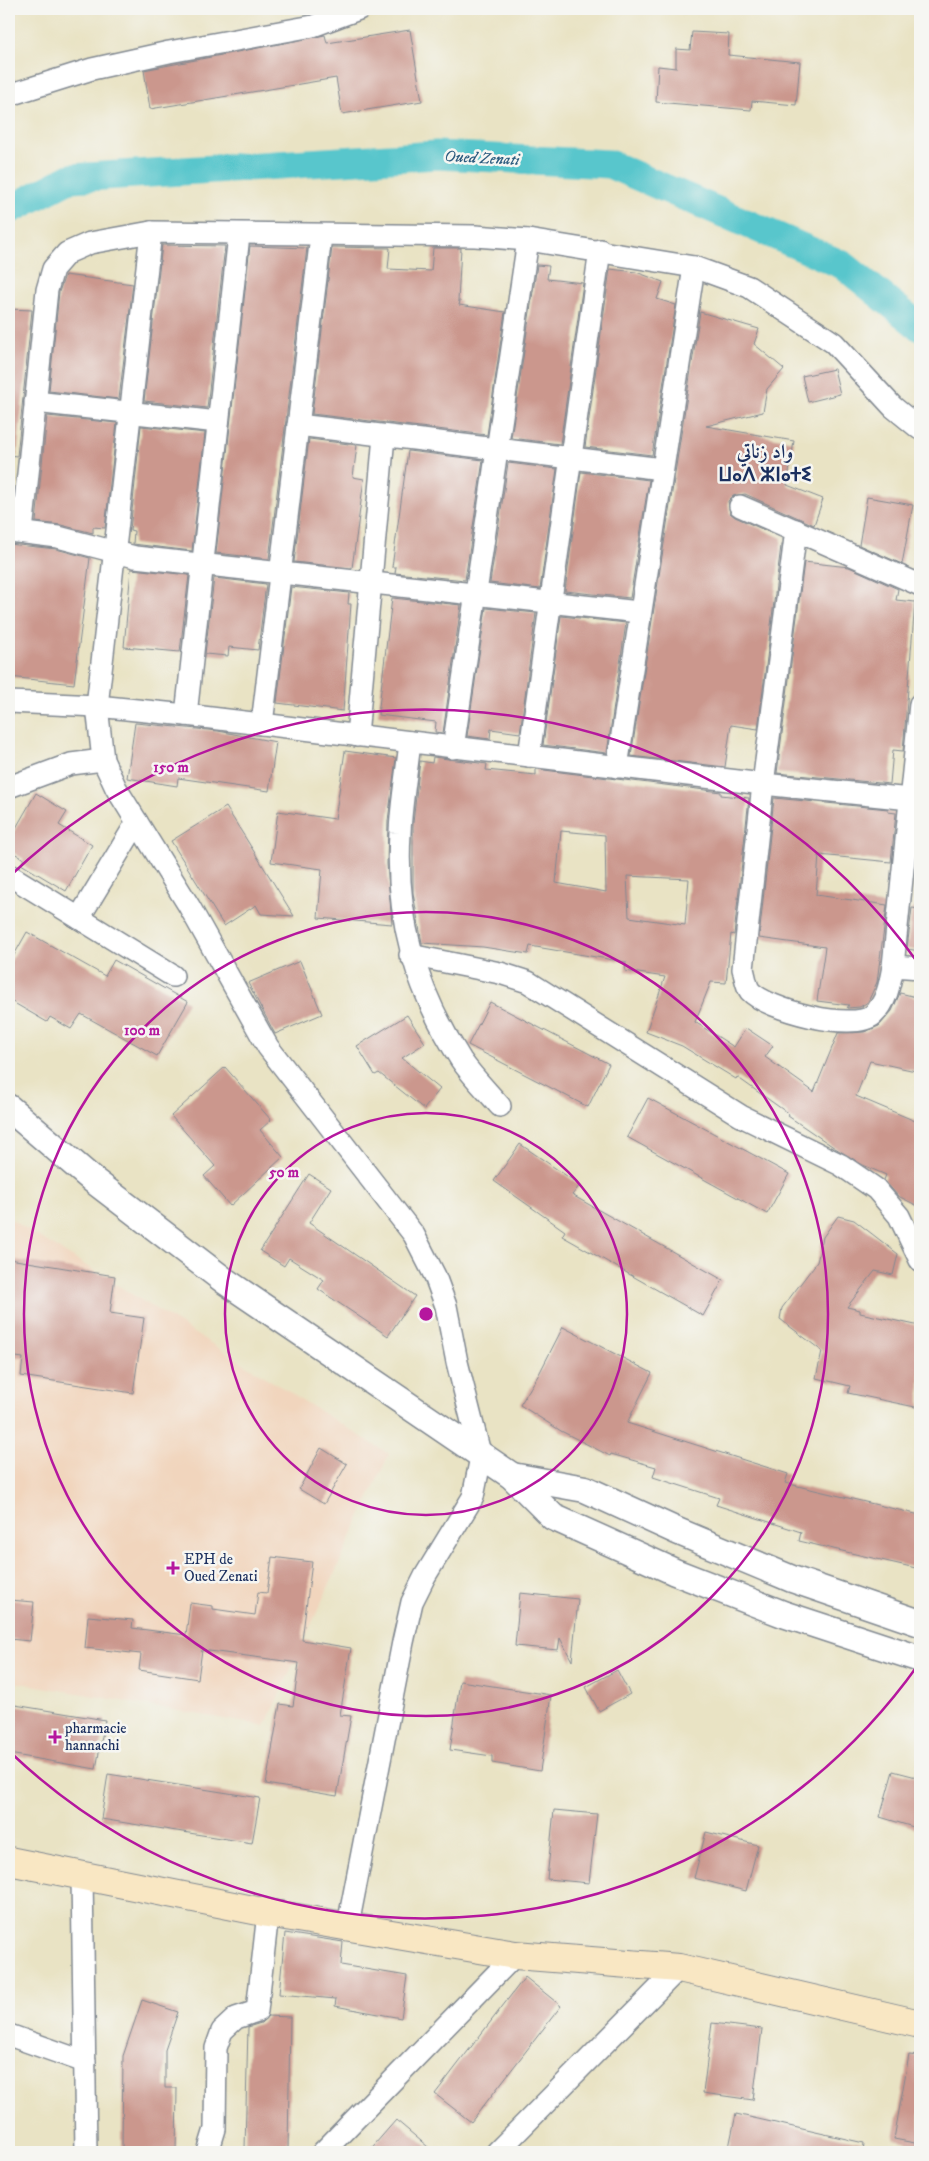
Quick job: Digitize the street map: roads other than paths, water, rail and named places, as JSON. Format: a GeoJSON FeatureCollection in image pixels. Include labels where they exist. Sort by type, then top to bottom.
{"type":"FeatureCollection","features":[{"type":"Feature","properties":{"kind":"main road"},"geometry":{"type":"LineString","coordinates":[[9,1861],[268,1913],[348,1925],[515,1955],[679,1968],[920,2024]]}},
{"type":"Feature","properties":{"kind":"street"},"geometry":{"type":"LineString","coordinates":[[9,90],[315,14],[359,9]]}},
{"type":"Feature","properties":{"kind":"street"},"geometry":{"type":"LineString","coordinates":[[151,232],[97,706],[103,760],[116,788],[189,906],[268,1047],[414,1235],[435,1276],[446,1306],[457,1362],[481,1457],[473,1497],[425,1576],[412,1602],[402,1642],[348,1925]]}},
{"type":"Feature","properties":{"kind":"street"},"geometry":{"type":"LineString","coordinates":[[639,612],[203,564],[114,552],[87,543],[15,531],[35,402],[47,290],[53,269],[67,252],[90,243],[151,232],[239,235],[475,236],[528,240],[600,250],[694,267],[749,287],[834,343],[893,407],[920,429]]}},
{"type":"Feature","properties":{"kind":"street"},"geometry":{"type":"LineString","coordinates":[[186,715],[239,235]]}},
{"type":"Feature","properties":{"kind":"street"},"geometry":{"type":"LineString","coordinates":[[262,724],[321,236]]}},
{"type":"Feature","properties":{"kind":"street"},"geometry":{"type":"LineString","coordinates":[[454,748],[528,240]]}},
{"type":"Feature","properties":{"kind":"street"},"geometry":{"type":"LineString","coordinates":[[529,756],[600,250]]}},
{"type":"Feature","properties":{"kind":"street"},"geometry":{"type":"LineString","coordinates":[[617,766],[639,612],[694,267]]}},
{"type":"Feature","properties":{"kind":"street"},"geometry":{"type":"LineString","coordinates":[[35,402],[218,422]]}},
{"type":"Feature","properties":{"kind":"street"},"geometry":{"type":"LineString","coordinates":[[298,426],[662,469]]}},
{"type":"Feature","properties":{"kind":"street"},"geometry":{"type":"LineString","coordinates":[[357,736],[384,436]]}},
{"type":"Feature","properties":{"kind":"street"},"geometry":{"type":"LineString","coordinates":[[740,506],[920,586]]}},
{"type":"Feature","properties":{"kind":"street"},"geometry":{"type":"LineString","coordinates":[[796,530],[762,784],[743,969],[750,990],[771,1005],[820,1018],[854,1022],[873,1015],[888,995],[916,800],[920,704]]}},
{"type":"Feature","properties":{"kind":"street"},"geometry":{"type":"LineString","coordinates":[[9,702],[97,706],[186,715],[762,784],[916,800]]}},
{"type":"Feature","properties":{"kind":"street"},"geometry":{"type":"LineString","coordinates":[[410,742],[400,833],[400,898],[410,955],[432,1010],[457,1053],[500,1106]]}},
{"type":"Feature","properties":{"kind":"street"},"geometry":{"type":"LineString","coordinates":[[9,787],[71,764],[103,760]]}},
{"type":"Feature","properties":{"kind":"street"},"geometry":{"type":"LineString","coordinates":[[79,918],[137,822]]}},
{"type":"Feature","properties":{"kind":"street"},"geometry":{"type":"LineString","coordinates":[[9,875],[173,976]]}},
{"type":"Feature","properties":{"kind":"street"},"geometry":{"type":"LineString","coordinates":[[410,955],[500,972],[528,982],[741,1116],[841,1165],[876,1190],[900,1216],[920,1260]]}},
{"type":"Feature","properties":{"kind":"street"},"geometry":{"type":"LineString","coordinates":[[893,966],[920,968]]}},
{"type":"Feature","properties":{"kind":"street"},"geometry":{"type":"LineString","coordinates":[[9,1108],[93,1180],[225,1281],[481,1457],[512,1476],[553,1517],[666,1568],[783,1614],[920,1659]]}},
{"type":"Feature","properties":{"kind":"street"},"geometry":{"type":"LineString","coordinates":[[512,1476],[585,1489],[677,1531],[792,1579],[920,1623]]}},
{"type":"Feature","properties":{"kind":"street"},"geometry":{"type":"LineString","coordinates":[[82,1876],[86,2152]]}},
{"type":"Feature","properties":{"kind":"street"},"geometry":{"type":"LineString","coordinates":[[208,2152],[214,2129],[216,2048],[222,2031],[236,2018],[257,2011],[268,1913]]}},
{"type":"Feature","properties":{"kind":"street"},"geometry":{"type":"LineString","coordinates":[[323,2152],[515,1955]]}},
{"type":"Feature","properties":{"kind":"street"},"geometry":{"type":"LineString","coordinates":[[497,2152],[679,1968]]}},
{"type":"Feature","properties":{"kind":"street"},"geometry":{"type":"LineString","coordinates":[[9,2035],[84,2062]]}},
{"type":"Feature","properties":{"kind":"waterway","name":"Oued Zenati"},"geometry":{"type":"LineString","coordinates":[[9,210],[71,178],[437,155],[609,164],[843,265],[920,327]]}},
{"type":"Feature","properties":{"kind":"place","name":"EPH de Oued Zenati"},"geometry":{"type":"Point","coordinates":[173,1568]}},
{"type":"Feature","properties":{"kind":"place","name":"pharmacie hannachi"},"geometry":{"type":"Point","coordinates":[55,1737]}},
{"type":"Feature","properties":{"kind":"district","name":"واد زناتي ⵡⴰⴷ ⵣⵏⴰⵜⵉ"},"geometry":{"type":"Point","coordinates":[765,464]}}]}
